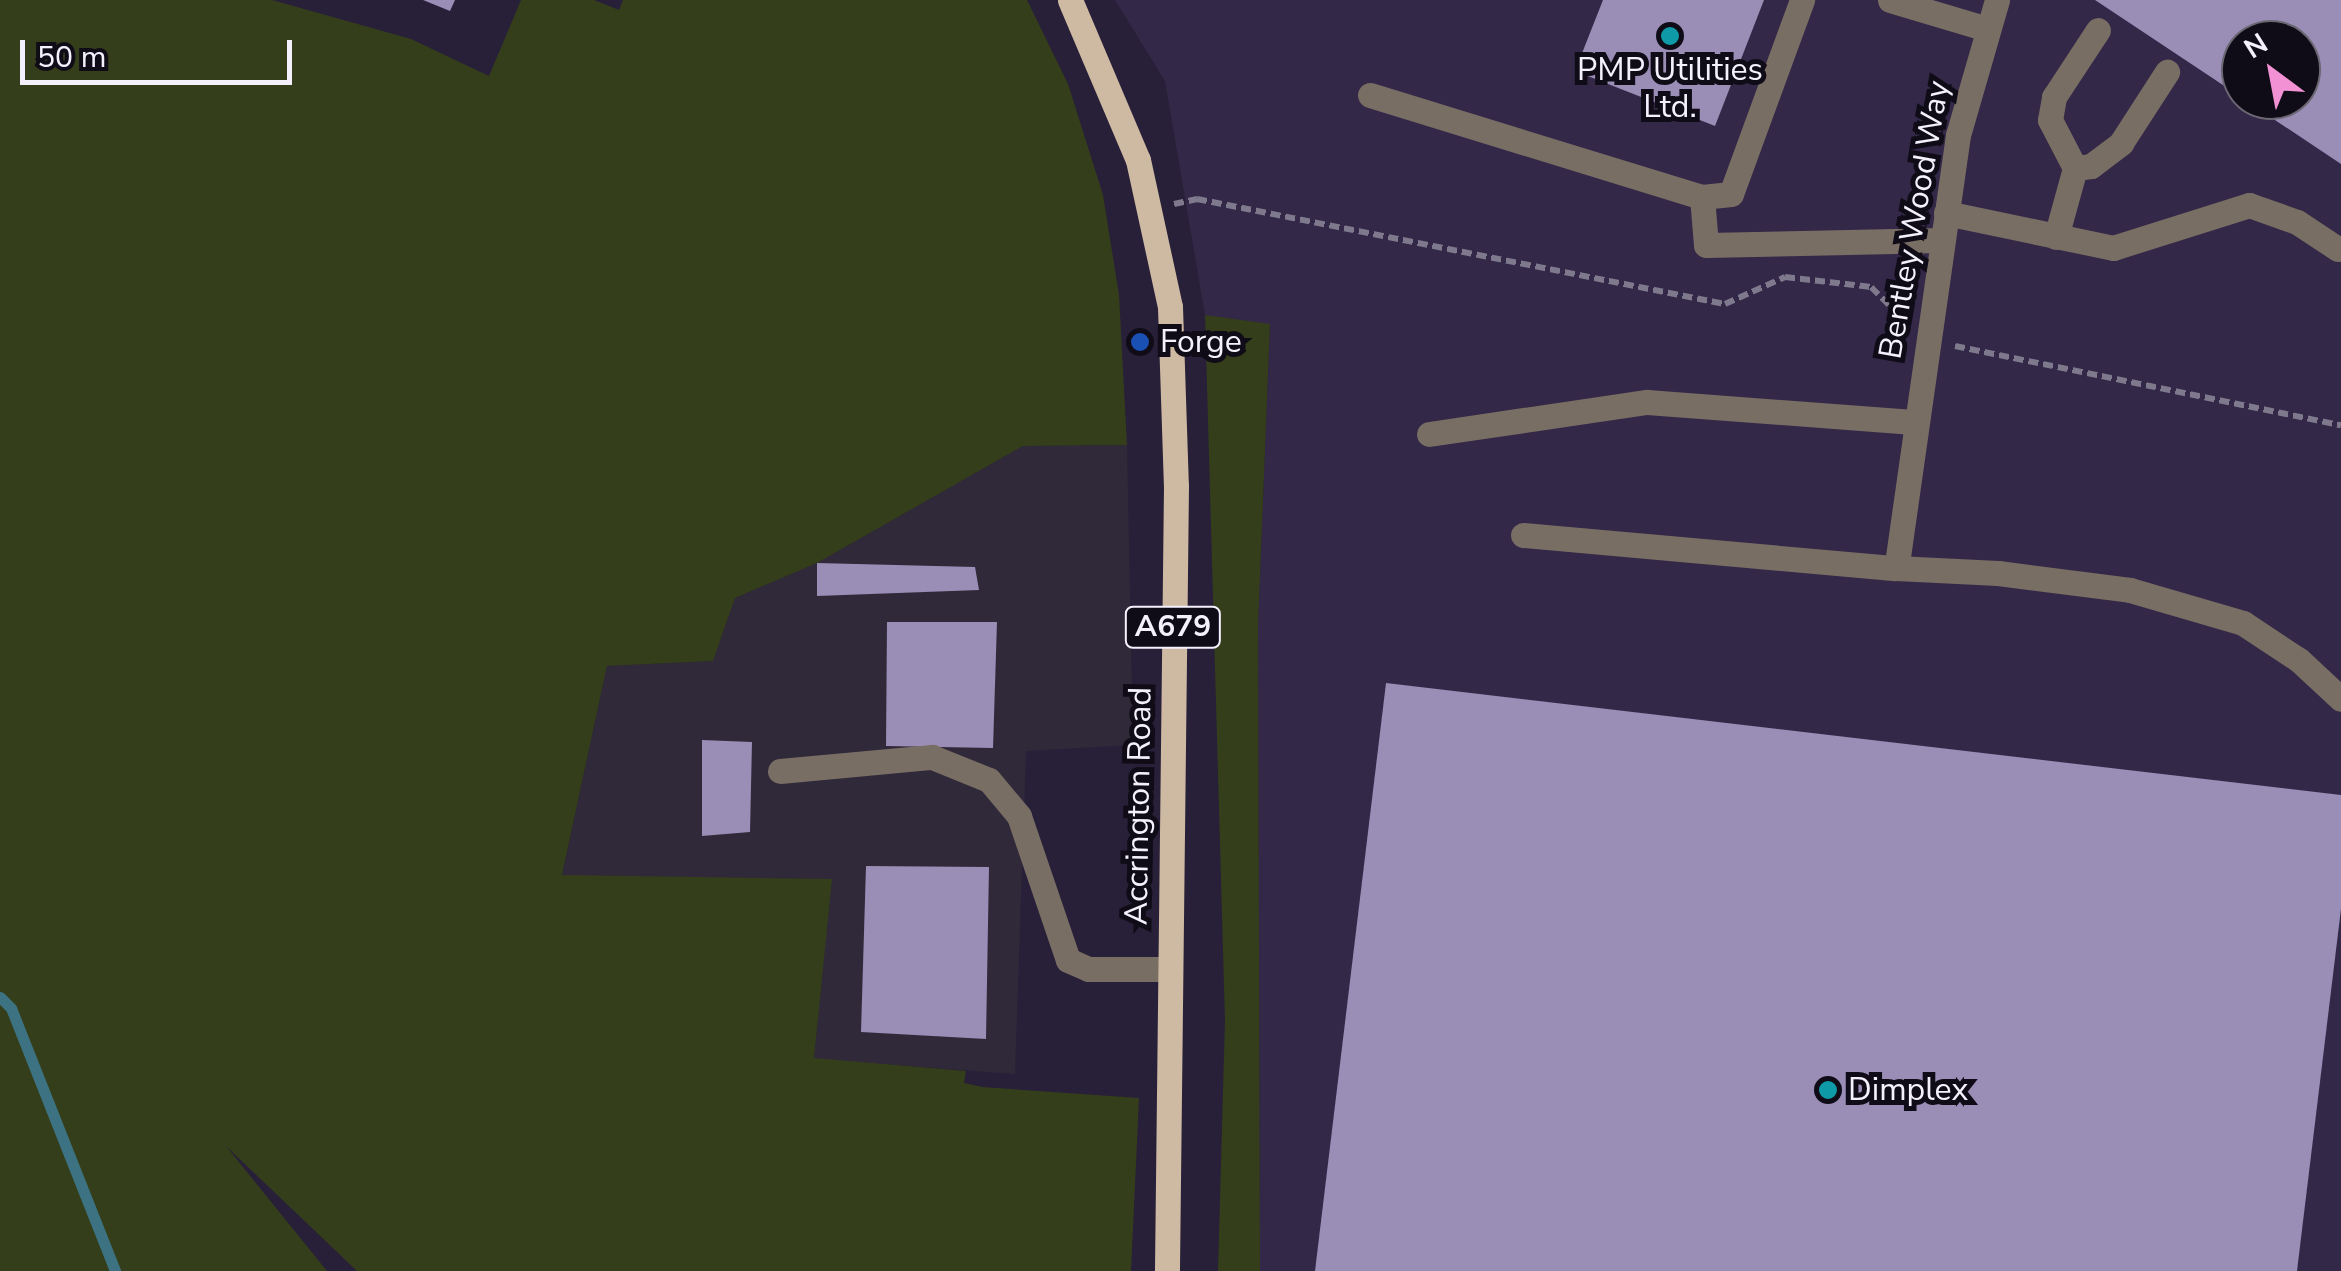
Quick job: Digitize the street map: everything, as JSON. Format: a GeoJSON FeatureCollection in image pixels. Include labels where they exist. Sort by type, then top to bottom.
{"type":"FeatureCollection","features":[{"type":"Feature","properties":{"kind":"main road","name":"Accrington Road"},"geometry":{"type":"LineString","coordinates":[[1070,0],[1138,160],[1170,308],[1175,466],[1167,1271]]}},
{"type":"Feature","properties":{"kind":"street"},"geometry":{"type":"LineString","coordinates":[[1370,95],[1702,196],[1731,194],[1743,172],[1802,0]]}},
{"type":"Feature","properties":{"kind":"street"},"geometry":{"type":"LineString","coordinates":[[1890,0],[1984,28]]}},
{"type":"Feature","properties":{"kind":"street","name":"Bentley Wood Way"},"geometry":{"type":"LineString","coordinates":[[1896,568],[1908,454],[1946,213],[1984,28],[1998,0]]}},
{"type":"Feature","properties":{"kind":"street"},"geometry":{"type":"LineString","coordinates":[[2056,236],[2075,168],[2050,120],[2054,97],[2098,30]]}},
{"type":"Feature","properties":{"kind":"street"},"geometry":{"type":"LineString","coordinates":[[2075,168],[2091,166],[2121,143],[2166,72]]}},
{"type":"Feature","properties":{"kind":"street"},"geometry":{"type":"LineString","coordinates":[[1702,196],[1706,245],[1942,240]]}},
{"type":"Feature","properties":{"kind":"street"},"geometry":{"type":"LineString","coordinates":[[1946,213],[2113,248],[2136,244],[2200,216],[2249,205],[2297,222],[2338,249]]}},
{"type":"Feature","properties":{"kind":"street"},"geometry":{"type":"LineString","coordinates":[[1430,434],[1647,402],[1913,422]]}},
{"type":"Feature","properties":{"kind":"street"},"geometry":{"type":"LineString","coordinates":[[1523,536],[1896,568],[1998,572],[2130,590],[2243,623],[2299,660],[2341,699]]}},
{"type":"Feature","properties":{"kind":"street"},"geometry":{"type":"LineString","coordinates":[[780,771],[932,757],[988,780],[1020,816],[1068,960],[1088,969],[1169,969]]}},
{"type":"Feature","properties":{"kind":"path"},"geometry":{"type":"LineString","coordinates":[[1148,209],[1198,198],[1724,304],[1785,277],[1871,287],[1925,341],[2341,425]]}},
{"type":"Feature","properties":{"kind":"shaded area"},"geometry":{"type":"Polygon","coordinates":[[[1115,0],[2341,0],[2341,1271],[1260,1271],[1258,627],[1270,325],[1205,315],[1165,81],[1115,0]]]}},
{"type":"Feature","properties":{"kind":"shaded area"},"geometry":{"type":"Polygon","coordinates":[[[1127,445],[1133,745],[1026,751],[1015,1074],[814,1059],[831,879],[562,876],[607,666],[713,661],[735,598],[817,563],[1023,446],[1127,445]]]}},
{"type":"Feature","properties":{"kind":"green space"},"geometry":{"type":"Polygon","coordinates":[[[0,0],[272,0],[411,39],[489,76],[521,0],[594,0],[619,10],[623,0],[1027,0],[1068,84],[1103,195],[1119,295],[1127,445],[1023,446],[817,563],[735,598],[713,661],[607,666],[562,875],[832,879],[814,1058],[966,1071],[964,1083],[982,1087],[1139,1098],[1131,1271],[357,1271],[226,1146],[327,1271],[0,1271],[0,0]]]}},
{"type":"Feature","properties":{"kind":"green space"},"geometry":{"type":"Polygon","coordinates":[[[1205,315],[1270,324],[1258,627],[1260,1271],[1218,1271],[1225,1020],[1205,315]]]}},
{"type":"Feature","properties":{"kind":"building"},"geometry":{"type":"Polygon","coordinates":[[[423,0],[455,0],[450,11],[423,0]]]}},
{"type":"Feature","properties":{"kind":"building","name":"PMP Utilities Ltd."},"geometry":{"type":"Polygon","coordinates":[[[1603,0],[1764,0],[1715,126],[1575,71],[1603,0]]]}},
{"type":"Feature","properties":{"kind":"building"},"geometry":{"type":"Polygon","coordinates":[[[2095,0],[2341,0],[2341,164],[2275,120],[2321,120],[2321,20],[2221,20],[2221,84],[2095,0]]]}},
{"type":"Feature","properties":{"kind":"building"},"geometry":{"type":"Polygon","coordinates":[[[817,563],[975,567],[979,590],[817,596],[817,563]]]}},
{"type":"Feature","properties":{"kind":"building"},"geometry":{"type":"Polygon","coordinates":[[[887,622],[997,622],[993,748],[886,746],[887,622]]]}},
{"type":"Feature","properties":{"kind":"building","name":"Dimplex"},"geometry":{"type":"Polygon","coordinates":[[[1386,683],[2341,795],[2341,909],[2297,1271],[1315,1271],[1386,683]]]}},
{"type":"Feature","properties":{"kind":"building"},"geometry":{"type":"Polygon","coordinates":[[[702,740],[752,742],[750,832],[702,836],[702,740]]]}},
{"type":"Feature","properties":{"kind":"building"},"geometry":{"type":"Polygon","coordinates":[[[866,866],[989,867],[986,1039],[861,1032],[866,866]]]}},
{"type":"Feature","properties":{"kind":"waterway"},"geometry":{"type":"LineString","coordinates":[[0,997],[11,1008],[115,1271]]}},
{"type":"Feature","properties":{"kind":"place","name":"PMP Utilities Ltd."},"geometry":{"type":"Point","coordinates":[1670,36]}},
{"type":"Feature","properties":{"kind":"place","name":"Forge"},"geometry":{"type":"Point","coordinates":[1140,342]}},
{"type":"Feature","properties":{"kind":"place","name":"Dimplex"},"geometry":{"type":"Point","coordinates":[1828,1090]}}]}
